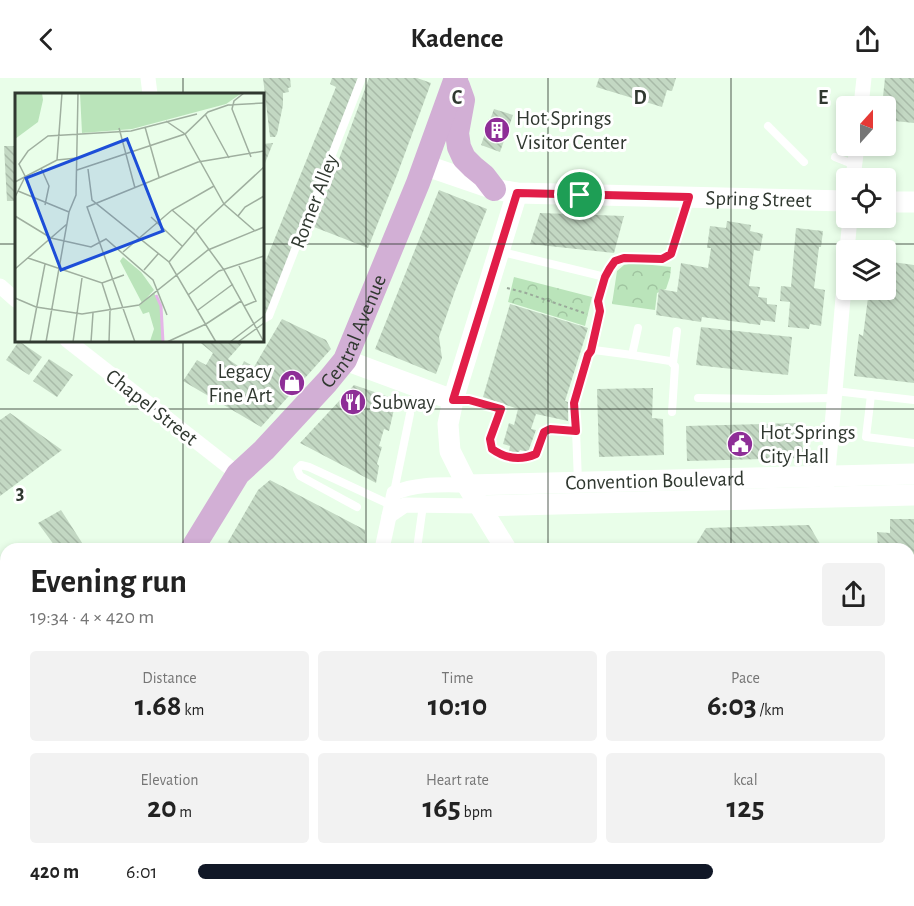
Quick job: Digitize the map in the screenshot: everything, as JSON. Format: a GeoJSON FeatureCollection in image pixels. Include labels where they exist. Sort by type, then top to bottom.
{"type":"FeatureCollection","features":[{"type":"Feature","properties":{"kind":"main road","name":"Central Avenue"},"geometry":{"type":"LineString","coordinates":[[196,543],[238,474],[264,450],[345,360],[424,165],[456,78]]}},
{"type":"Feature","properties":{"kind":"main road"},"geometry":{"type":"LineString","coordinates":[[456,78],[463,100],[457,133],[459,147],[464,158],[472,167],[505,191],[498,251],[453,400],[448,424],[450,451],[502,543]]}},
{"type":"Feature","properties":{"kind":"main road","name":"Spring Street"},"geometry":{"type":"LineString","coordinates":[[424,165],[505,191],[836,201]]}},
{"type":"Feature","properties":{"kind":"main road"},"geometry":{"type":"LineString","coordinates":[[896,202],[914,202]]}},
{"type":"Feature","properties":{"kind":"main road"},"geometry":{"type":"LineString","coordinates":[[345,360],[453,400]]}},
{"type":"Feature","properties":{"kind":"main road","name":"Convention Boulevard"},"geometry":{"type":"LineString","coordinates":[[467,484],[914,474]]}},
{"type":"Feature","properties":{"kind":"main road","name":"Convention Boulevard"},"geometry":{"type":"LineString","coordinates":[[480,506],[914,495]]}},
{"type":"Feature","properties":{"kind":"street"},"geometry":{"type":"LineString","coordinates":[[148,78],[150,93]]}},
{"type":"Feature","properties":{"kind":"street"},"geometry":{"type":"LineString","coordinates":[[862,96],[864,78]]}},
{"type":"Feature","properties":{"kind":"street"},"geometry":{"type":"LineString","coordinates":[[0,286],[15,299]]}},
{"type":"Feature","properties":{"kind":"street"},"geometry":{"type":"LineString","coordinates":[[826,498],[843,300]]}},
{"type":"Feature","properties":{"kind":"street","name":"Chapel Street"},"geometry":{"type":"LineString","coordinates":[[69,342],[238,474]]}},
{"type":"Feature","properties":{"kind":"street"},"geometry":{"type":"LineString","coordinates":[[383,543],[391,505],[405,488],[419,485],[467,484]]}},
{"type":"Feature","properties":{"kind":"street"},"geometry":{"type":"LineString","coordinates":[[391,505],[480,506]]}},
{"type":"Feature","properties":{"kind":"lane","name":"Romer Alley"},"geometry":{"type":"LineString","coordinates":[[264,319],[269,316],[362,78]]}},
{"type":"Feature","properties":{"kind":"lane"},"geometry":{"type":"LineString","coordinates":[[768,126],[804,162]]}},
{"type":"Feature","properties":{"kind":"lane"},"geometry":{"type":"LineString","coordinates":[[835,157],[849,168]]}},
{"type":"Feature","properties":{"kind":"lane"},"geometry":{"type":"LineString","coordinates":[[578,482],[574,403],[591,351],[600,311],[598,301],[605,277],[615,261],[624,258],[662,259],[671,254],[689,197]]}},
{"type":"Feature","properties":{"kind":"lane"},"geometry":{"type":"LineString","coordinates":[[498,251],[605,277]]}},
{"type":"Feature","properties":{"kind":"lane"},"geometry":{"type":"LineString","coordinates":[[632,356],[638,328]]}},
{"type":"Feature","properties":{"kind":"lane"},"geometry":{"type":"LineString","coordinates":[[672,412],[676,331]]}},
{"type":"Feature","properties":{"kind":"lane"},"geometry":{"type":"LineString","coordinates":[[591,351],[673,363]]}},
{"type":"Feature","properties":{"kind":"lane"},"geometry":{"type":"LineString","coordinates":[[699,398],[770,399],[835,394],[914,400]]}},
{"type":"Feature","properties":{"kind":"lane"},"geometry":{"type":"LineString","coordinates":[[871,395],[866,437],[914,443]]}},
{"type":"Feature","properties":{"kind":"lane"},"geometry":{"type":"LineString","coordinates":[[453,400],[469,400],[501,409],[490,439],[492,449],[508,457],[527,458],[536,454],[544,432],[550,429],[576,431]]}},
{"type":"Feature","properties":{"kind":"lane"},"geometry":{"type":"LineString","coordinates":[[357,507],[300,476],[297,469],[301,465],[309,467],[391,505],[410,414]]}},
{"type":"Feature","properties":{"kind":"lane"},"geometry":{"type":"LineString","coordinates":[[418,543],[423,505]]}},
{"type":"Feature","properties":{"kind":"path"},"geometry":{"type":"LineString","coordinates":[[489,284],[526,292],[598,318]]}},
{"type":"Feature","properties":{"kind":"green space"},"geometry":{"type":"Polygon","coordinates":[[[633,263],[671,267],[666,289],[657,293],[655,310],[612,304],[617,271],[624,265],[633,263]]]}},
{"type":"Feature","properties":{"kind":"green space"},"geometry":{"type":"Polygon","coordinates":[[[514,277],[592,297],[585,326],[508,302],[514,277]]]}},
{"type":"Feature","properties":{"kind":"building"},"geometry":{"type":"Polygon","coordinates":[[[263,78],[290,78],[291,87],[288,88],[289,92],[283,93],[283,105],[275,137],[270,137],[263,78]]]}},
{"type":"Feature","properties":{"kind":"building"},"geometry":{"type":"Polygon","coordinates":[[[332,78],[358,78],[267,314],[264,316],[264,265],[336,87],[330,84],[332,78]]]}},
{"type":"Feature","properties":{"kind":"building"},"geometry":{"type":"Polygon","coordinates":[[[369,78],[417,78],[431,83],[368,248],[314,227],[369,78]]]}},
{"type":"Feature","properties":{"kind":"building"},"geometry":{"type":"Polygon","coordinates":[[[599,78],[676,78],[672,91],[667,90],[662,107],[596,87],[599,78]]]}},
{"type":"Feature","properties":{"kind":"building"},"geometry":{"type":"Polygon","coordinates":[[[885,78],[914,78],[914,123],[896,121],[896,96],[883,96],[885,78]]]}},
{"type":"Feature","properties":{"kind":"building","name":"Hot Springs Visitor Center"},"geometry":{"type":"Polygon","coordinates":[[[494,109],[513,115],[500,152],[481,145],[494,109]]]}},
{"type":"Feature","properties":{"kind":"building"},"geometry":{"type":"Polygon","coordinates":[[[273,143],[265,163],[264,163],[264,144],[273,143]]]}},
{"type":"Feature","properties":{"kind":"building"},"geometry":{"type":"Polygon","coordinates":[[[4,146],[15,146],[15,201],[7,201],[4,146]]]}},
{"type":"Feature","properties":{"kind":"building"},"geometry":{"type":"Polygon","coordinates":[[[439,190],[487,209],[439,337],[442,358],[436,374],[375,349],[439,190]]]}},
{"type":"Feature","properties":{"kind":"building"},"geometry":{"type":"Polygon","coordinates":[[[540,213],[624,216],[614,253],[530,244],[540,213]]]}},
{"type":"Feature","properties":{"kind":"building"},"geometry":{"type":"Polygon","coordinates":[[[727,221],[751,225],[750,231],[763,234],[760,251],[754,250],[749,286],[760,287],[758,297],[767,298],[767,304],[777,305],[775,322],[761,320],[760,325],[702,317],[701,322],[656,315],[659,289],[677,292],[681,263],[708,268],[711,248],[707,248],[710,226],[726,228],[727,221]]]}},
{"type":"Feature","properties":{"kind":"building"},"geometry":{"type":"Polygon","coordinates":[[[796,228],[823,231],[814,288],[825,290],[821,326],[810,324],[809,329],[788,327],[790,302],[780,301],[781,286],[791,287],[796,228]]]}},
{"type":"Feature","properties":{"kind":"building"},"geometry":{"type":"Polygon","coordinates":[[[896,263],[914,265],[914,383],[854,376],[859,334],[863,336],[868,300],[896,300],[896,263]]]}},
{"type":"Feature","properties":{"kind":"building"},"geometry":{"type":"Polygon","coordinates":[[[510,304],[588,328],[565,401],[568,402],[568,421],[536,414],[531,429],[536,430],[528,452],[520,450],[518,454],[509,451],[510,446],[503,444],[509,423],[514,425],[518,409],[483,397],[510,304]]]}},
{"type":"Feature","properties":{"kind":"building"},"geometry":{"type":"Polygon","coordinates":[[[282,319],[326,340],[331,349],[261,427],[183,381],[197,360],[206,365],[213,353],[199,342],[243,342],[228,359],[241,368],[244,361],[254,367],[282,319]]]}},
{"type":"Feature","properties":{"kind":"building"},"geometry":{"type":"Polygon","coordinates":[[[701,327],[792,337],[788,375],[696,365],[701,327]]]}},
{"type":"Feature","properties":{"kind":"building"},"geometry":{"type":"Polygon","coordinates":[[[18,342],[42,357],[29,375],[6,360],[18,342]]]}},
{"type":"Feature","properties":{"kind":"building"},"geometry":{"type":"Polygon","coordinates":[[[49,359],[73,375],[57,397],[33,381],[49,359]]]}},
{"type":"Feature","properties":{"kind":"building"},"geometry":{"type":"Polygon","coordinates":[[[354,385],[392,398],[395,405],[389,431],[384,429],[379,446],[382,447],[377,464],[379,466],[376,483],[300,443],[354,385]]]}},
{"type":"Feature","properties":{"kind":"building"},"geometry":{"type":"Polygon","coordinates":[[[653,388],[652,418],[663,419],[664,455],[599,457],[597,389],[653,388]]]}},
{"type":"Feature","properties":{"kind":"building"},"geometry":{"type":"Polygon","coordinates":[[[10,413],[62,450],[0,496],[0,420],[10,413]]]}},
{"type":"Feature","properties":{"kind":"building"},"geometry":{"type":"Polygon","coordinates":[[[802,423],[803,458],[687,461],[686,426],[802,423]]]}},
{"type":"Feature","properties":{"kind":"building"},"geometry":{"type":"Polygon","coordinates":[[[270,480],[365,530],[365,543],[227,543],[258,490],[270,480]]]}},
{"type":"Feature","properties":{"kind":"building"},"geometry":{"type":"Polygon","coordinates":[[[61,510],[82,543],[53,543],[38,523],[61,510]]]}},
{"type":"Feature","properties":{"kind":"building"},"geometry":{"type":"Polygon","coordinates":[[[890,519],[914,519],[914,543],[878,543],[877,532],[890,533],[890,519]]]}},
{"type":"Feature","properties":{"kind":"building"},"geometry":{"type":"Polygon","coordinates":[[[809,525],[820,543],[697,543],[706,528],[809,525]]]}},
{"type":"Feature","properties":{"kind":"place","name":"Hot Springs Visitor Center"},"geometry":{"type":"Point","coordinates":[497,130]}},
{"type":"Feature","properties":{"kind":"place","name":"Legacy Fine Art"},"geometry":{"type":"Point","coordinates":[292,383]}},
{"type":"Feature","properties":{"kind":"place","name":"Subway"},"geometry":{"type":"Point","coordinates":[353,402]}},
{"type":"Feature","properties":{"kind":"place","name":"Hot Springs City Hall"},"geometry":{"type":"Point","coordinates":[740,444]}},
{"type":"Feature","properties":{"kind":"route"},"geometry":{"type":"LineString","coordinates":[[517,193],[580,195],[689,197],[671,254],[662,259],[624,258],[615,261],[605,277],[598,301],[600,311],[591,351],[574,403],[576,431],[550,429],[544,432],[536,454],[527,458],[516,459],[501,455],[492,449],[490,439],[501,409],[469,400],[453,400],[517,193]]}}]}
